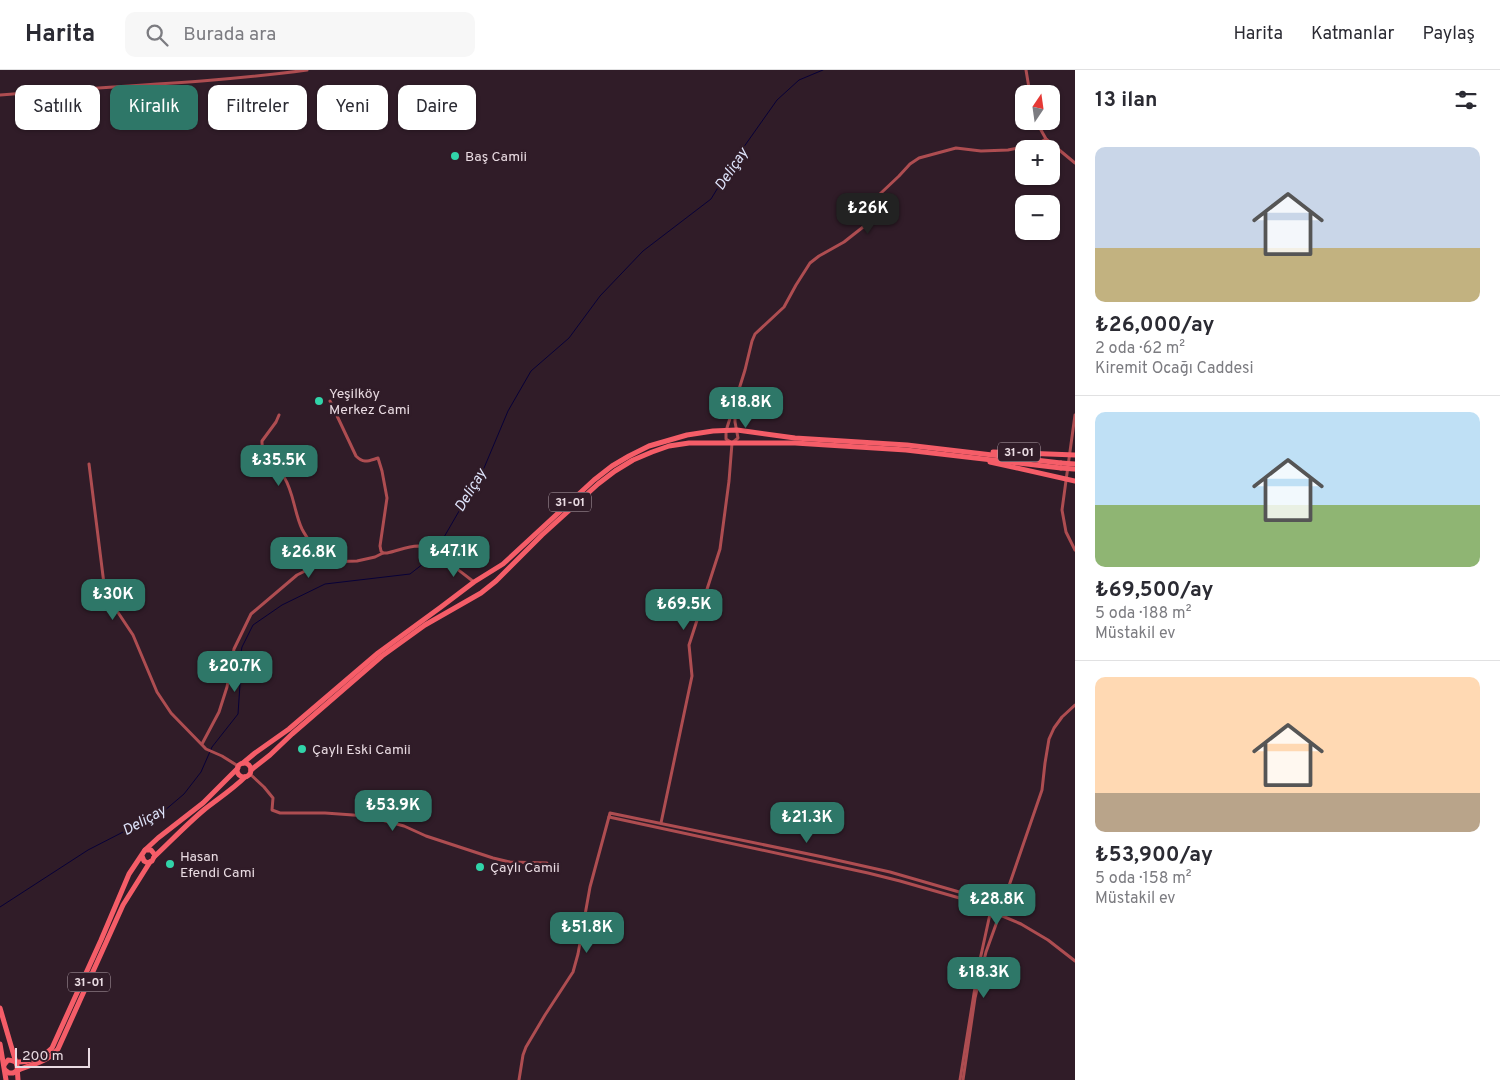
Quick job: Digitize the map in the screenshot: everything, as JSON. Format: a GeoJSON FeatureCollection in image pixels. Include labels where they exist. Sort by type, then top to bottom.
{"type":"FeatureCollection","features":[{"type":"Feature","properties":{"kind":"highway","name":"31-01"},"geometry":{"type":"LineString","coordinates":[[1066,479],[967,454],[907,445],[795,438],[737,430],[687,435],[649,446],[629,456],[594,480],[503,564],[474,582],[378,652],[289,729],[255,753],[203,803],[158,838],[143,853],[129,874],[102,940],[52,1048],[42,1056],[16,1062],[8,1060],[4,1068],[8,1073],[13,1073],[44,1061],[58,1049],[123,905],[152,860],[188,824],[207,807],[229,792],[298,728],[382,656],[425,625],[485,590],[589,492],[615,471],[633,460],[669,446],[711,442],[854,446],[967,454],[1006,452],[1072,455]]}},
{"type":"Feature","properties":{"kind":"highway"},"geometry":{"type":"LineString","coordinates":[[967,454],[1061,465],[1075,464]]}},
{"type":"Feature","properties":{"kind":"highway"},"geometry":{"type":"LineString","coordinates":[[1061,465],[1075,470]]}},
{"type":"Feature","properties":{"kind":"highway"},"geometry":{"type":"LineString","coordinates":[[1066,479],[1075,481]]}},
{"type":"Feature","properties":{"kind":"highway"},"geometry":{"type":"LineString","coordinates":[[474,582],[485,590]]}},
{"type":"Feature","properties":{"kind":"highway"},"geometry":{"type":"LineString","coordinates":[[474,582],[476,596]]}},
{"type":"Feature","properties":{"kind":"highway"},"geometry":{"type":"LineString","coordinates":[[249,765],[249,773],[238,774],[240,766],[249,765]]}},
{"type":"Feature","properties":{"kind":"highway"},"geometry":{"type":"LineString","coordinates":[[149,850],[153,852],[152,860],[144,861],[143,853],[149,850]]}},
{"type":"Feature","properties":{"kind":"highway"},"geometry":{"type":"LineString","coordinates":[[0,1008],[16,1062],[18,1080]]}},
{"type":"Feature","properties":{"kind":"highway"},"geometry":{"type":"LineString","coordinates":[[0,1044],[6,1080]]}},
{"type":"Feature","properties":{"kind":"street"},"geometry":{"type":"LineString","coordinates":[[0,95],[218,80],[307,70]]}},
{"type":"Feature","properties":{"kind":"street"},"geometry":{"type":"LineString","coordinates":[[1026,70],[1028,85]]}},
{"type":"Feature","properties":{"kind":"street"},"geometry":{"type":"LineString","coordinates":[[1041,130],[1046,139],[1075,163]]}},
{"type":"Feature","properties":{"kind":"street"},"geometry":{"type":"LineString","coordinates":[[732,443],[726,439],[726,431],[755,334],[784,307],[810,263],[844,242],[872,220],[876,212],[878,197],[910,164],[918,158],[956,148],[981,151],[1008,150],[1036,144],[1046,139]]}},
{"type":"Feature","properties":{"kind":"street"},"geometry":{"type":"LineString","coordinates":[[330,401],[356,456],[366,462],[378,458],[387,498],[380,546],[383,553]]}},
{"type":"Feature","properties":{"kind":"street"},"geometry":{"type":"LineString","coordinates":[[662,823],[692,676],[689,645],[720,549],[732,443],[738,438],[734,406]]}},
{"type":"Feature","properties":{"kind":"street"},"geometry":{"type":"LineString","coordinates":[[279,415],[262,441],[264,452],[290,486],[295,511],[302,529],[323,562]]}},
{"type":"Feature","properties":{"kind":"street"},"geometry":{"type":"LineString","coordinates":[[1075,415],[1072,455],[1066,479],[1062,510],[1066,532],[1075,550]]}},
{"type":"Feature","properties":{"kind":"street"},"geometry":{"type":"LineString","coordinates":[[89,464],[107,596],[133,635],[162,701],[171,714],[206,749],[240,766]]}},
{"type":"Feature","properties":{"kind":"street"},"geometry":{"type":"LineString","coordinates":[[202,744],[220,712],[234,649],[252,614],[297,575],[323,562],[375,557],[383,553],[418,546],[444,560],[474,582]]}},
{"type":"Feature","properties":{"kind":"street"},"geometry":{"type":"LineString","coordinates":[[972,1012],[986,952],[1042,790],[1049,739],[1062,717],[1075,705]]}},
{"type":"Feature","properties":{"kind":"street"},"geometry":{"type":"LineString","coordinates":[[249,773],[273,798],[272,810],[280,813],[325,813],[367,816],[404,826],[426,836],[492,858],[510,862],[547,863]]}},
{"type":"Feature","properties":{"kind":"street"},"geometry":{"type":"LineString","coordinates":[[609,815],[662,823],[890,872],[980,898],[993,906]]}},
{"type":"Feature","properties":{"kind":"street"},"geometry":{"type":"LineString","coordinates":[[609,815],[900,881],[1001,909]]}},
{"type":"Feature","properties":{"kind":"street"},"geometry":{"type":"LineString","coordinates":[[519,1080],[522,1055],[526,1047],[573,972],[590,887],[609,815]]}},
{"type":"Feature","properties":{"kind":"street"},"geometry":{"type":"LineString","coordinates":[[822,863],[823,857]]}},
{"type":"Feature","properties":{"kind":"street"},"geometry":{"type":"LineString","coordinates":[[961,1080],[989,911],[1007,891]]}},
{"type":"Feature","properties":{"kind":"street"},"geometry":{"type":"LineString","coordinates":[[990,914],[993,917],[1000,915],[1021,924],[1075,961]]}},
{"type":"Feature","properties":{"kind":"waterway","name":"Deliçay"},"geometry":{"type":"LineString","coordinates":[[0,907],[88,850],[164,811],[184,794],[201,772],[212,747],[238,714],[239,663],[242,647],[253,625],[282,605],[325,584],[410,574],[428,560],[440,544],[484,468],[508,411],[531,371],[569,338],[600,296],[643,251],[711,199],[736,158],[777,100],[799,80],[823,70]]}},
{"type":"Feature","properties":{"kind":"place","name":"Baş Camii"},"geometry":{"type":"Point","coordinates":[455,156]}},
{"type":"Feature","properties":{"kind":"place","name":"Yeşilköy Merkez Cami"},"geometry":{"type":"Point","coordinates":[319,401]}},
{"type":"Feature","properties":{"kind":"place","name":"Çaylı Eski Camii"},"geometry":{"type":"Point","coordinates":[302,749]}},
{"type":"Feature","properties":{"kind":"place","name":"Hasan Efendi Cami"},"geometry":{"type":"Point","coordinates":[170,864]}},
{"type":"Feature","properties":{"kind":"place","name":"Çaylı Camii"},"geometry":{"type":"Point","coordinates":[480,867]}}]}
